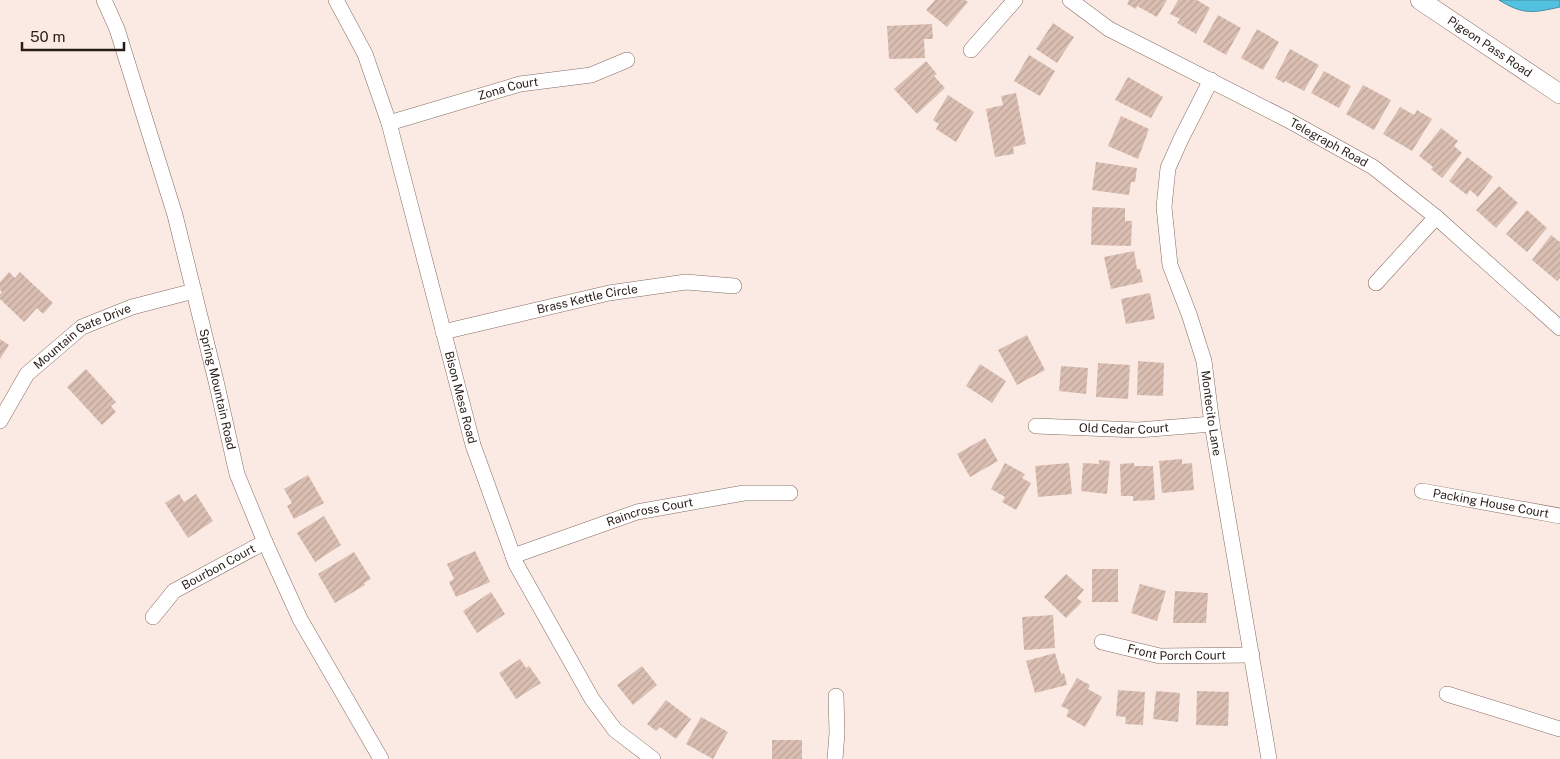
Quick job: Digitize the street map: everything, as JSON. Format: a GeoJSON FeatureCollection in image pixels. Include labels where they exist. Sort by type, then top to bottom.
{"type":"FeatureCollection","features":[{"type":"Feature","properties":{"kind":"street","name":"Spring Mountain Road"},"geometry":{"type":"LineString","coordinates":[[104,0],[117,29],[176,215],[237,474],[300,619],[381,759]]}},
{"type":"Feature","properties":{"kind":"street","name":"Bison Mesa Road"},"geometry":{"type":"LineString","coordinates":[[336,0],[365,54],[389,123],[473,445],[516,564],[592,699],[616,730],[652,759]]}},
{"type":"Feature","properties":{"kind":"street"},"geometry":{"type":"LineString","coordinates":[[971,50],[1015,0]]}},
{"type":"Feature","properties":{"kind":"street","name":"Telegraph Road"},"geometry":{"type":"LineString","coordinates":[[1070,0],[1109,30],[1211,80],[1373,167],[1436,217],[1560,328]]}},
{"type":"Feature","properties":{"kind":"street","name":"Pigeon Pass Road"},"geometry":{"type":"LineString","coordinates":[[1420,0],[1560,94]]}},
{"type":"Feature","properties":{"kind":"street","name":"Zona Court"},"geometry":{"type":"LineString","coordinates":[[389,123],[520,84],[591,75],[627,60]]}},
{"type":"Feature","properties":{"kind":"street","name":"Montecito Lane"},"geometry":{"type":"LineString","coordinates":[[1211,80],[1168,168],[1164,207],[1170,265],[1189,314],[1204,362],[1212,424],[1269,759]]}},
{"type":"Feature","properties":{"kind":"street"},"geometry":{"type":"LineString","coordinates":[[1376,283],[1436,217]]}},
{"type":"Feature","properties":{"kind":"street","name":"Brass Kettle Circle"},"geometry":{"type":"LineString","coordinates":[[443,332],[609,293],[686,282],[734,286]]}},
{"type":"Feature","properties":{"kind":"street","name":"Mountain Gate Drive"},"geometry":{"type":"LineString","coordinates":[[0,421],[27,374],[82,326],[132,307],[194,291]]}},
{"type":"Feature","properties":{"kind":"street","name":"Old Cedar Court"},"geometry":{"type":"LineString","coordinates":[[1036,426],[1138,430],[1212,424]]}},
{"type":"Feature","properties":{"kind":"street","name":"Packing House Court"},"geometry":{"type":"LineString","coordinates":[[1422,491],[1560,516]]}},
{"type":"Feature","properties":{"kind":"street","name":"Raincross Court"},"geometry":{"type":"LineString","coordinates":[[513,556],[637,512],[744,494],[790,493]]}},
{"type":"Feature","properties":{"kind":"street","name":"Bourbon Court"},"geometry":{"type":"LineString","coordinates":[[153,617],[174,591],[265,542]]}},
{"type":"Feature","properties":{"kind":"street","name":"Front Porch Court"},"geometry":{"type":"LineString","coordinates":[[1102,642],[1160,656],[1252,655]]}},
{"type":"Feature","properties":{"kind":"street"},"geometry":{"type":"LineString","coordinates":[[1447,694],[1560,729]]}},
{"type":"Feature","properties":{"kind":"street"},"geometry":{"type":"LineString","coordinates":[[835,759],[837,733],[836,696]]}},
{"type":"Feature","properties":{"kind":"water"},"geometry":{"type":"Polygon","coordinates":[[[1499,0],[1560,0],[1560,7],[1542,11],[1528,11],[1507,5],[1499,0]]]}},
{"type":"Feature","properties":{"kind":"building"},"geometry":{"type":"Polygon","coordinates":[[[935,0],[965,0],[968,2],[947,27],[926,10],[935,0]]]}},
{"type":"Feature","properties":{"kind":"building"},"geometry":{"type":"Polygon","coordinates":[[[1129,0],[1167,0],[1157,17],[1137,6],[1136,9],[1127,4],[1129,0]]]}},
{"type":"Feature","properties":{"kind":"building"},"geometry":{"type":"Polygon","coordinates":[[[1178,0],[1197,0],[1210,8],[1196,34],[1177,23],[1180,19],[1170,14],[1178,0]]]}},
{"type":"Feature","properties":{"kind":"building"},"geometry":{"type":"Polygon","coordinates":[[[1218,15],[1241,28],[1226,55],[1203,42],[1218,15]]]}},
{"type":"Feature","properties":{"kind":"building"},"geometry":{"type":"Polygon","coordinates":[[[1053,23],[1074,37],[1057,63],[1036,49],[1053,23]]]}},
{"type":"Feature","properties":{"kind":"building"},"geometry":{"type":"Polygon","coordinates":[[[932,24],[933,39],[924,39],[925,58],[889,59],[887,26],[932,24]]]}},
{"type":"Feature","properties":{"kind":"building"},"geometry":{"type":"Polygon","coordinates":[[[1257,29],[1279,42],[1263,70],[1241,58],[1257,29]]]}},
{"type":"Feature","properties":{"kind":"building"},"geometry":{"type":"Polygon","coordinates":[[[1290,49],[1319,65],[1304,91],[1275,78],[1290,49]]]}},
{"type":"Feature","properties":{"kind":"building"},"geometry":{"type":"Polygon","coordinates":[[[1029,55],[1055,71],[1040,96],[1014,81],[1029,55]]]}},
{"type":"Feature","properties":{"kind":"building"},"geometry":{"type":"Polygon","coordinates":[[[926,61],[937,74],[934,76],[945,88],[917,114],[894,89],[926,61]]]}},
{"type":"Feature","properties":{"kind":"building"},"geometry":{"type":"Polygon","coordinates":[[[1324,71],[1351,86],[1339,108],[1311,93],[1324,71]]]}},
{"type":"Feature","properties":{"kind":"building"},"geometry":{"type":"Polygon","coordinates":[[[1128,77],[1163,97],[1151,118],[1115,100],[1128,77]]]}},
{"type":"Feature","properties":{"kind":"building"},"geometry":{"type":"Polygon","coordinates":[[[1363,85],[1391,100],[1374,130],[1346,114],[1363,85]]]}},
{"type":"Feature","properties":{"kind":"building"},"geometry":{"type":"Polygon","coordinates":[[[1016,93],[1026,144],[1013,147],[1014,154],[995,157],[986,109],[1003,105],[1001,96],[1016,93]]]}},
{"type":"Feature","properties":{"kind":"building"},"geometry":{"type":"Polygon","coordinates":[[[948,95],[974,112],[956,142],[936,129],[939,124],[933,120],[948,95]]]}},
{"type":"Feature","properties":{"kind":"building"},"geometry":{"type":"Polygon","coordinates":[[[1400,107],[1414,115],[1417,110],[1432,119],[1412,151],[1383,134],[1400,107]]]}},
{"type":"Feature","properties":{"kind":"building"},"geometry":{"type":"Polygon","coordinates":[[[1121,116],[1149,129],[1138,159],[1108,146],[1121,116]]]}},
{"type":"Feature","properties":{"kind":"building"},"geometry":{"type":"Polygon","coordinates":[[[1441,128],[1458,141],[1454,146],[1462,153],[1442,178],[1431,169],[1433,167],[1419,156],[1441,128]]]}},
{"type":"Feature","properties":{"kind":"building"},"geometry":{"type":"Polygon","coordinates":[[[1467,157],[1493,177],[1478,197],[1470,190],[1467,195],[1449,181],[1467,157]]]}},
{"type":"Feature","properties":{"kind":"building"},"geometry":{"type":"Polygon","coordinates":[[[1096,162],[1137,168],[1135,182],[1131,182],[1129,195],[1092,190],[1096,162]]]}},
{"type":"Feature","properties":{"kind":"building"},"geometry":{"type":"Polygon","coordinates":[[[1499,186],[1518,203],[1496,228],[1476,210],[1499,186]]]}},
{"type":"Feature","properties":{"kind":"building"},"geometry":{"type":"Polygon","coordinates":[[[1092,207],[1125,208],[1125,221],[1132,221],[1131,246],[1091,245],[1092,207]]]}},
{"type":"Feature","properties":{"kind":"building"},"geometry":{"type":"Polygon","coordinates":[[[1527,210],[1547,228],[1527,252],[1506,234],[1527,210]]]}},
{"type":"Feature","properties":{"kind":"building"},"geometry":{"type":"Polygon","coordinates":[[[1551,235],[1560,242],[1560,278],[1557,281],[1532,260],[1551,235]]]}},
{"type":"Feature","properties":{"kind":"building"},"geometry":{"type":"Polygon","coordinates":[[[1134,251],[1137,269],[1140,269],[1143,282],[1111,289],[1104,257],[1134,251]]]}},
{"type":"Feature","properties":{"kind":"building"},"geometry":{"type":"Polygon","coordinates":[[[9,272],[15,278],[20,272],[53,303],[43,314],[37,308],[24,322],[0,299],[2,292],[0,290],[0,282],[9,272]]]}},
{"type":"Feature","properties":{"kind":"building"},"geometry":{"type":"Polygon","coordinates":[[[1150,293],[1155,319],[1126,324],[1121,299],[1150,293]]]}},
{"type":"Feature","properties":{"kind":"building"},"geometry":{"type":"Polygon","coordinates":[[[1027,335],[1045,370],[1017,385],[998,350],[1027,335]]]}},
{"type":"Feature","properties":{"kind":"building"},"geometry":{"type":"Polygon","coordinates":[[[0,339],[9,345],[0,359],[0,339]]]}},
{"type":"Feature","properties":{"kind":"building"},"geometry":{"type":"Polygon","coordinates":[[[1138,361],[1164,363],[1163,396],[1137,395],[1138,361]]]}},
{"type":"Feature","properties":{"kind":"building"},"geometry":{"type":"Polygon","coordinates":[[[1098,363],[1130,365],[1128,399],[1096,397],[1098,363]]]}},
{"type":"Feature","properties":{"kind":"building"},"geometry":{"type":"Polygon","coordinates":[[[980,364],[1006,381],[992,403],[966,386],[980,364]]]}},
{"type":"Feature","properties":{"kind":"building"},"geometry":{"type":"Polygon","coordinates":[[[1061,366],[1088,368],[1086,394],[1059,391],[1061,366]]]}},
{"type":"Feature","properties":{"kind":"building"},"geometry":{"type":"Polygon","coordinates":[[[86,369],[116,402],[111,406],[116,412],[102,425],[67,387],[86,369]]]}},
{"type":"Feature","properties":{"kind":"building"},"geometry":{"type":"Polygon","coordinates":[[[985,438],[998,461],[970,477],[957,454],[985,438]]]}},
{"type":"Feature","properties":{"kind":"building"},"geometry":{"type":"Polygon","coordinates":[[[1182,459],[1182,464],[1192,463],[1194,490],[1162,493],[1159,461],[1182,459]]]}},
{"type":"Feature","properties":{"kind":"building"},"geometry":{"type":"Polygon","coordinates":[[[1099,460],[1110,461],[1107,494],[1081,491],[1083,463],[1099,464],[1099,460]]]}},
{"type":"Feature","properties":{"kind":"building"},"geometry":{"type":"Polygon","coordinates":[[[1005,463],[1025,474],[1022,478],[1031,483],[1016,510],[1002,502],[1005,497],[991,489],[1005,463]]]}},
{"type":"Feature","properties":{"kind":"building"},"geometry":{"type":"Polygon","coordinates":[[[1069,463],[1072,494],[1038,497],[1035,466],[1069,463]]]}},
{"type":"Feature","properties":{"kind":"building"},"geometry":{"type":"Polygon","coordinates":[[[1134,463],[1134,466],[1153,466],[1155,500],[1133,501],[1133,496],[1121,496],[1120,464],[1134,463]]]}},
{"type":"Feature","properties":{"kind":"building"},"geometry":{"type":"Polygon","coordinates":[[[308,475],[324,503],[294,519],[287,506],[292,503],[284,489],[308,475]]]}},
{"type":"Feature","properties":{"kind":"building"},"geometry":{"type":"Polygon","coordinates":[[[179,494],[184,502],[196,494],[213,521],[188,538],[165,503],[179,494]]]}},
{"type":"Feature","properties":{"kind":"building"},"geometry":{"type":"Polygon","coordinates":[[[324,516],[341,545],[315,562],[297,533],[324,516]]]}},
{"type":"Feature","properties":{"kind":"building"},"geometry":{"type":"Polygon","coordinates":[[[475,551],[490,582],[456,597],[449,582],[454,579],[447,564],[475,551]]]}},
{"type":"Feature","properties":{"kind":"building"},"geometry":{"type":"Polygon","coordinates":[[[354,552],[371,579],[364,583],[365,585],[335,603],[318,574],[354,552]]]}},
{"type":"Feature","properties":{"kind":"building"},"geometry":{"type":"Polygon","coordinates":[[[1092,569],[1118,569],[1118,602],[1092,602],[1092,569]]]}},
{"type":"Feature","properties":{"kind":"building"},"geometry":{"type":"Polygon","coordinates":[[[1066,574],[1084,590],[1077,598],[1082,602],[1066,618],[1044,597],[1066,574]]]}},
{"type":"Feature","properties":{"kind":"building"},"geometry":{"type":"Polygon","coordinates":[[[1140,584],[1166,591],[1157,621],[1131,613],[1140,584]]]}},
{"type":"Feature","properties":{"kind":"building"},"geometry":{"type":"Polygon","coordinates":[[[1175,591],[1208,593],[1206,623],[1173,623],[1175,591]]]}},
{"type":"Feature","properties":{"kind":"building"},"geometry":{"type":"Polygon","coordinates":[[[491,592],[505,614],[477,633],[463,611],[491,592]]]}},
{"type":"Feature","properties":{"kind":"building"},"geometry":{"type":"Polygon","coordinates":[[[1053,615],[1055,648],[1024,650],[1022,617],[1053,615]]]}},
{"type":"Feature","properties":{"kind":"building"},"geometry":{"type":"Polygon","coordinates":[[[1055,653],[1061,674],[1064,673],[1067,685],[1035,693],[1026,661],[1055,653]]]}},
{"type":"Feature","properties":{"kind":"building"},"geometry":{"type":"Polygon","coordinates":[[[520,659],[526,668],[529,666],[541,683],[516,699],[499,673],[520,659]]]}},
{"type":"Feature","properties":{"kind":"building"},"geometry":{"type":"Polygon","coordinates":[[[642,666],[657,685],[633,705],[617,685],[642,666]]]}},
{"type":"Feature","properties":{"kind":"building"},"geometry":{"type":"Polygon","coordinates":[[[1077,678],[1090,685],[1088,689],[1102,697],[1085,727],[1066,716],[1069,710],[1061,706],[1077,678]]]}},
{"type":"Feature","properties":{"kind":"building"},"geometry":{"type":"Polygon","coordinates":[[[1118,690],[1145,692],[1143,725],[1125,724],[1126,717],[1116,716],[1118,690]]]}},
{"type":"Feature","properties":{"kind":"building"},"geometry":{"type":"Polygon","coordinates":[[[1156,691],[1180,693],[1178,722],[1153,719],[1156,691]]]}},
{"type":"Feature","properties":{"kind":"building"},"geometry":{"type":"Polygon","coordinates":[[[1197,691],[1229,692],[1228,726],[1196,725],[1197,691]]]}},
{"type":"Feature","properties":{"kind":"building"},"geometry":{"type":"Polygon","coordinates":[[[666,700],[691,719],[676,739],[660,727],[656,731],[647,724],[666,700]]]}},
{"type":"Feature","properties":{"kind":"building"},"geometry":{"type":"Polygon","coordinates":[[[701,717],[728,732],[713,759],[686,744],[701,717]]]}},
{"type":"Feature","properties":{"kind":"building"},"geometry":{"type":"Polygon","coordinates":[[[772,740],[802,740],[802,759],[772,759],[772,740]]]}}]}
